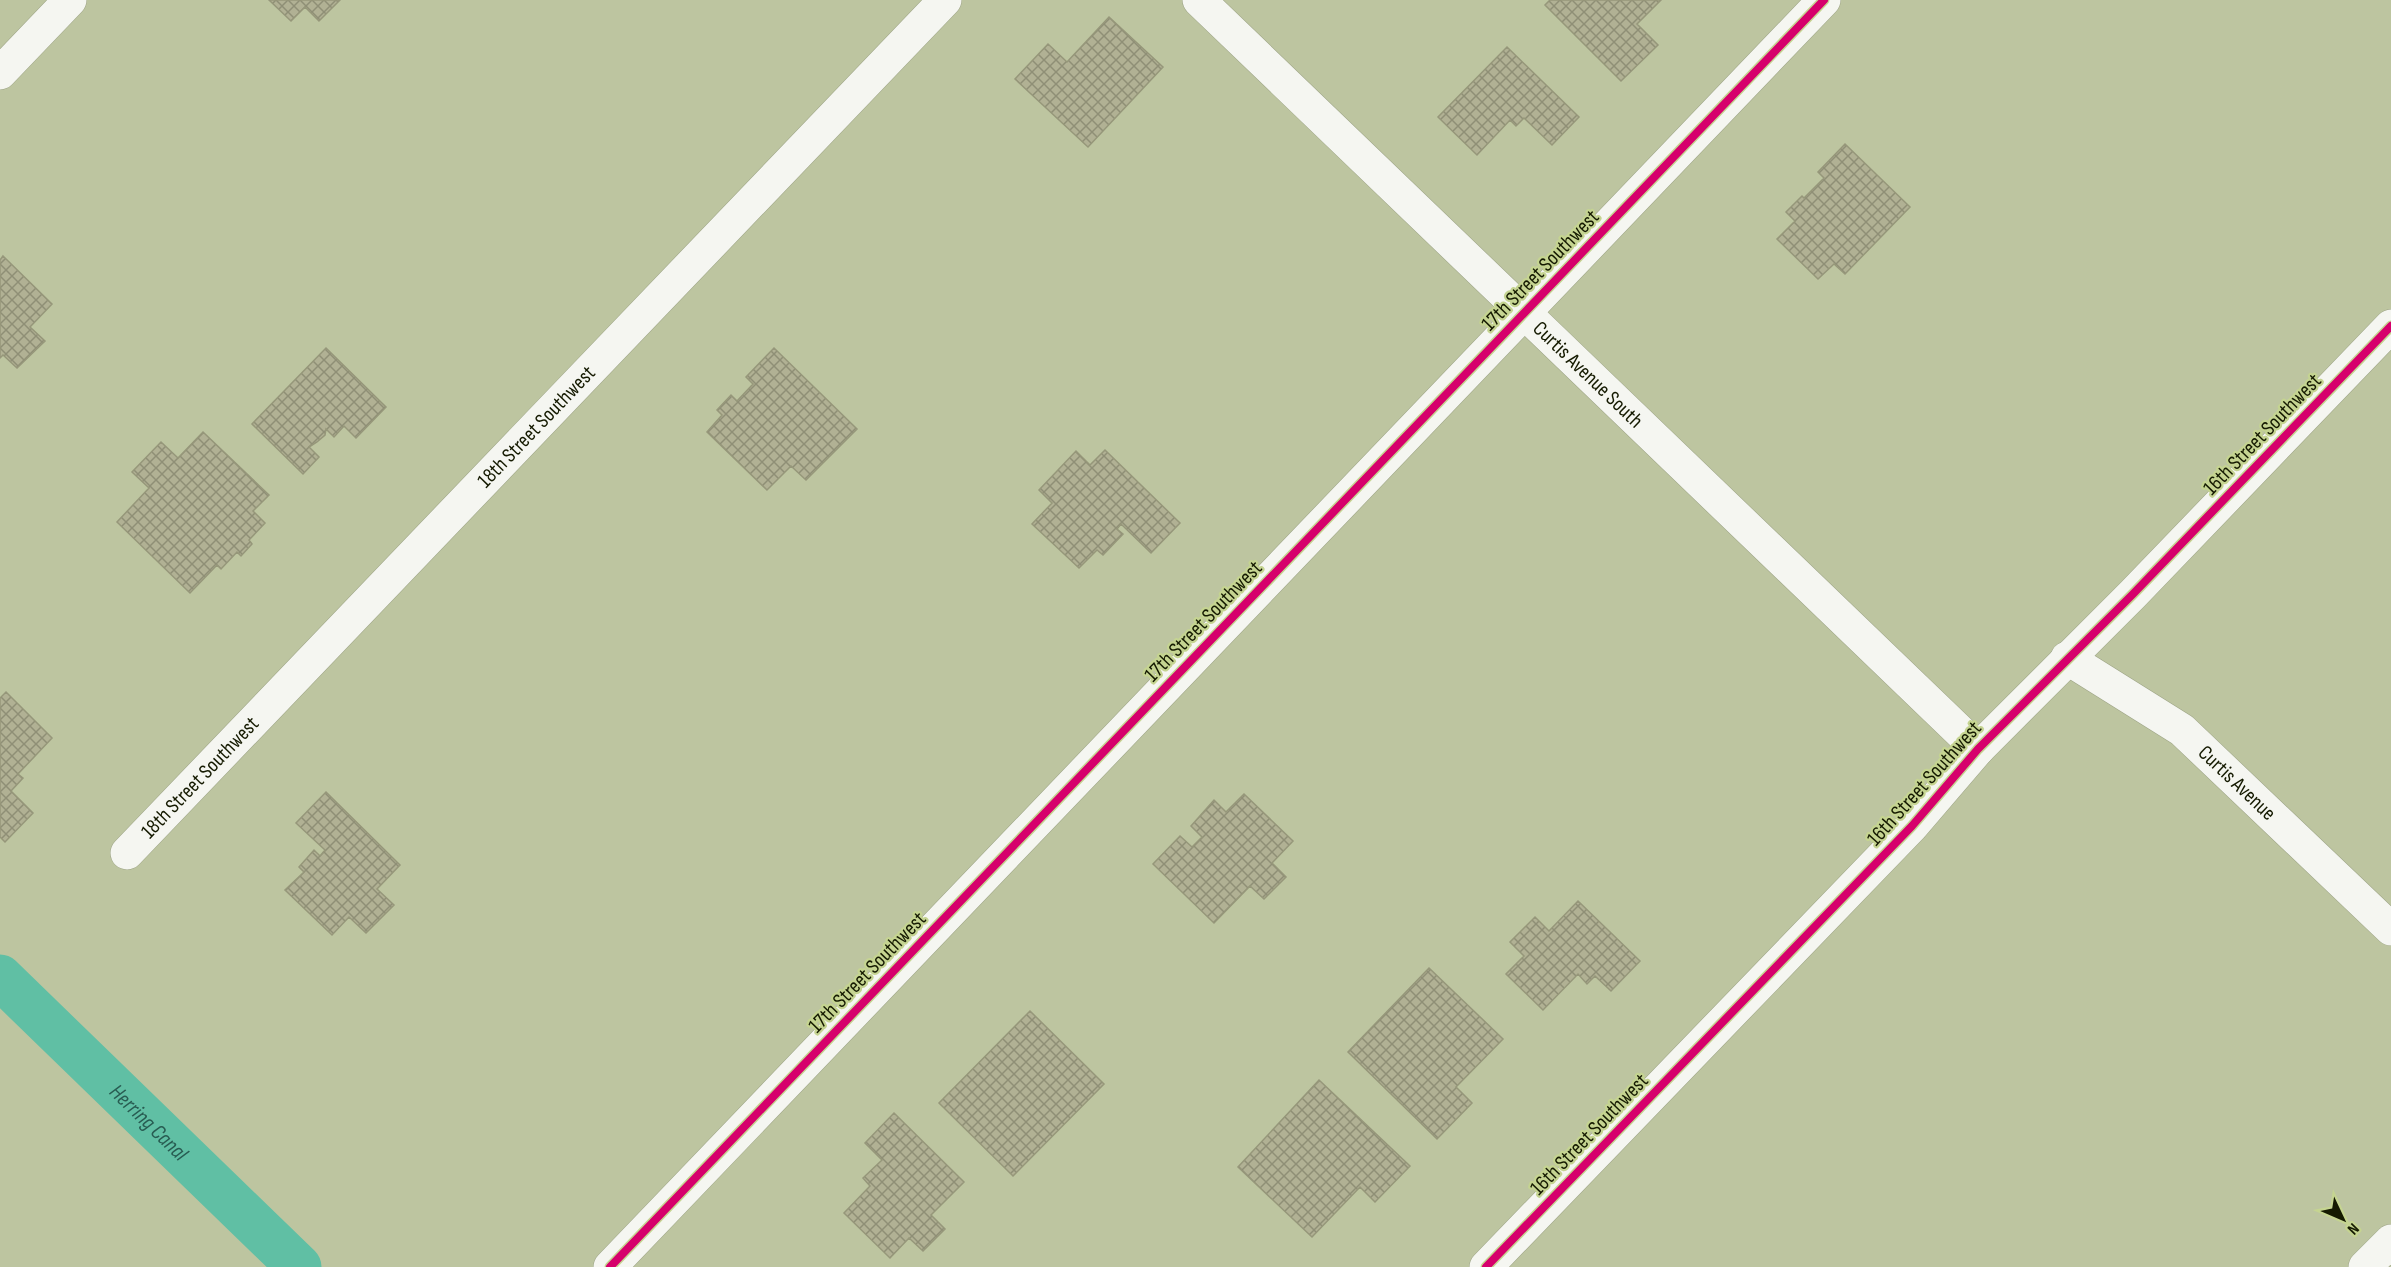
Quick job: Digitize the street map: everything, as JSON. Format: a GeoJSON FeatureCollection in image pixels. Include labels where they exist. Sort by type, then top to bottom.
{"type":"FeatureCollection","features":[{"type":"Feature","properties":{"kind":"street"},"geometry":{"type":"LineString","coordinates":[[0,73],[70,0]]}},
{"type":"Feature","properties":{"kind":"street","name":"18th Street Southwest"},"geometry":{"type":"LineString","coordinates":[[127,853],[945,0]]}},
{"type":"Feature","properties":{"kind":"street","name":"Curtis Avenue South"},"geometry":{"type":"LineString","coordinates":[[1199,0],[1978,748]]}},
{"type":"Feature","properties":{"kind":"street","name":"17th Street Southwest"},"geometry":{"type":"LineString","coordinates":[[610,1267],[1824,0]]}},
{"type":"Feature","properties":{"kind":"street","name":"16th Street Southwest"},"geometry":{"type":"LineString","coordinates":[[1486,1267],[1912,826],[1978,748],[2133,594],[2391,326]]}},
{"type":"Feature","properties":{"kind":"street","name":"Curtis Avenue"},"geometry":{"type":"LineString","coordinates":[[2067,658],[2182,730],[2391,929]]}},
{"type":"Feature","properties":{"kind":"street"},"geometry":{"type":"LineString","coordinates":[[2366,1267],[2391,1240]]}},
{"type":"Feature","properties":{"kind":"building"},"geometry":{"type":"Polygon","coordinates":[[[269,0],[340,0],[319,21],[305,7],[291,21],[269,0]]]}},
{"type":"Feature","properties":{"kind":"building"},"geometry":{"type":"Polygon","coordinates":[[[1550,0],[1661,0],[1637,24],[1658,45],[1621,81],[1545,5],[1550,0]]]}},
{"type":"Feature","properties":{"kind":"building"},"geometry":{"type":"Polygon","coordinates":[[[1109,17],[1163,67],[1088,147],[1015,79],[1048,44],[1067,62],[1109,17]]]}},
{"type":"Feature","properties":{"kind":"building"},"geometry":{"type":"Polygon","coordinates":[[[1507,47],[1579,117],[1552,145],[1524,118],[1516,126],[1510,120],[1477,155],[1438,117],[1507,47]]]}},
{"type":"Feature","properties":{"kind":"building"},"geometry":{"type":"Polygon","coordinates":[[[1845,144],[1910,207],[1845,274],[1834,264],[1818,279],[1777,239],[1795,221],[1786,212],[1824,178],[1818,172],[1845,144]]]}},
{"type":"Feature","properties":{"kind":"building"},"geometry":{"type":"Polygon","coordinates":[[[3,256],[52,304],[30,327],[45,341],[17,368],[3,355],[0,358],[0,260],[3,256]]]}},
{"type":"Feature","properties":{"kind":"building"},"geometry":{"type":"Polygon","coordinates":[[[326,348],[386,407],[356,438],[344,426],[334,437],[326,429],[325,435],[309,447],[319,457],[303,474],[252,424],[326,348]]]}},
{"type":"Feature","properties":{"kind":"building"},"geometry":{"type":"Polygon","coordinates":[[[774,348],[857,429],[806,480],[791,466],[767,490],[707,432],[722,415],[717,410],[731,395],[737,401],[753,384],[746,377],[774,348]]]}},
{"type":"Feature","properties":{"kind":"building"},"geometry":{"type":"Polygon","coordinates":[[[203,432],[269,495],[253,511],[265,523],[249,540],[252,544],[241,556],[237,552],[221,569],[217,565],[190,593],[117,522],[149,488],[132,472],[161,442],[178,458],[203,432]]]}},
{"type":"Feature","properties":{"kind":"building"},"geometry":{"type":"Polygon","coordinates":[[[1105,450],[1180,523],[1151,553],[1121,524],[1117,529],[1123,534],[1103,555],[1097,550],[1079,568],[1032,524],[1052,503],[1039,490],[1076,451],[1090,465],[1105,450]]]}},
{"type":"Feature","properties":{"kind":"building"},"geometry":{"type":"Polygon","coordinates":[[[6,692],[52,738],[18,774],[23,778],[11,791],[33,813],[5,842],[0,837],[0,698],[6,692]]]}},
{"type":"Feature","properties":{"kind":"building"},"geometry":{"type":"Polygon","coordinates":[[[326,792],[400,865],[377,889],[394,905],[366,933],[349,917],[332,935],[285,890],[304,872],[299,867],[314,850],[320,856],[325,850],[296,823],[326,792]]]}},
{"type":"Feature","properties":{"kind":"building"},"geometry":{"type":"Polygon","coordinates":[[[1244,794],[1293,841],[1272,863],[1286,877],[1264,899],[1250,886],[1214,923],[1153,864],[1180,836],[1192,847],[1202,837],[1191,826],[1214,800],[1226,812],[1244,794]]]}},
{"type":"Feature","properties":{"kind":"building"},"geometry":{"type":"Polygon","coordinates":[[[1578,901],[1640,961],[1611,991],[1595,976],[1587,984],[1578,974],[1543,1010],[1506,974],[1524,956],[1510,942],[1535,917],[1549,931],[1578,901]]]}},
{"type":"Feature","properties":{"kind":"building"},"geometry":{"type":"Polygon","coordinates":[[[1429,968],[1503,1039],[1456,1087],[1472,1103],[1437,1139],[1348,1052],[1429,968]]]}},
{"type":"Feature","properties":{"kind":"building"},"geometry":{"type":"Polygon","coordinates":[[[1030,1011],[1104,1084],[1013,1176],[939,1103],[1030,1011]]]}},
{"type":"Feature","properties":{"kind":"building"},"geometry":{"type":"Polygon","coordinates":[[[1319,1080],[1410,1166],[1375,1202],[1360,1187],[1312,1237],[1238,1167],[1319,1080]]]}},
{"type":"Feature","properties":{"kind":"building"},"geometry":{"type":"Polygon","coordinates":[[[894,1113],[964,1182],[931,1215],[945,1229],[923,1251],[909,1238],[890,1258],[844,1213],[870,1186],[863,1178],[882,1160],[865,1143],[894,1113]]]}},
{"type":"Feature","properties":{"kind":"waterway","name":"Herring Canal"},"geometry":{"type":"LineString","coordinates":[[0,977],[299,1267]]}},
{"type":"Feature","properties":{"kind":"cycle path"},"geometry":{"type":"LineString","coordinates":[[610,1267],[1824,0]]}},
{"type":"Feature","properties":{"kind":"cycle path"},"geometry":{"type":"LineString","coordinates":[[1486,1267],[1912,826],[1978,749],[2133,594],[2391,326]]}}]}
